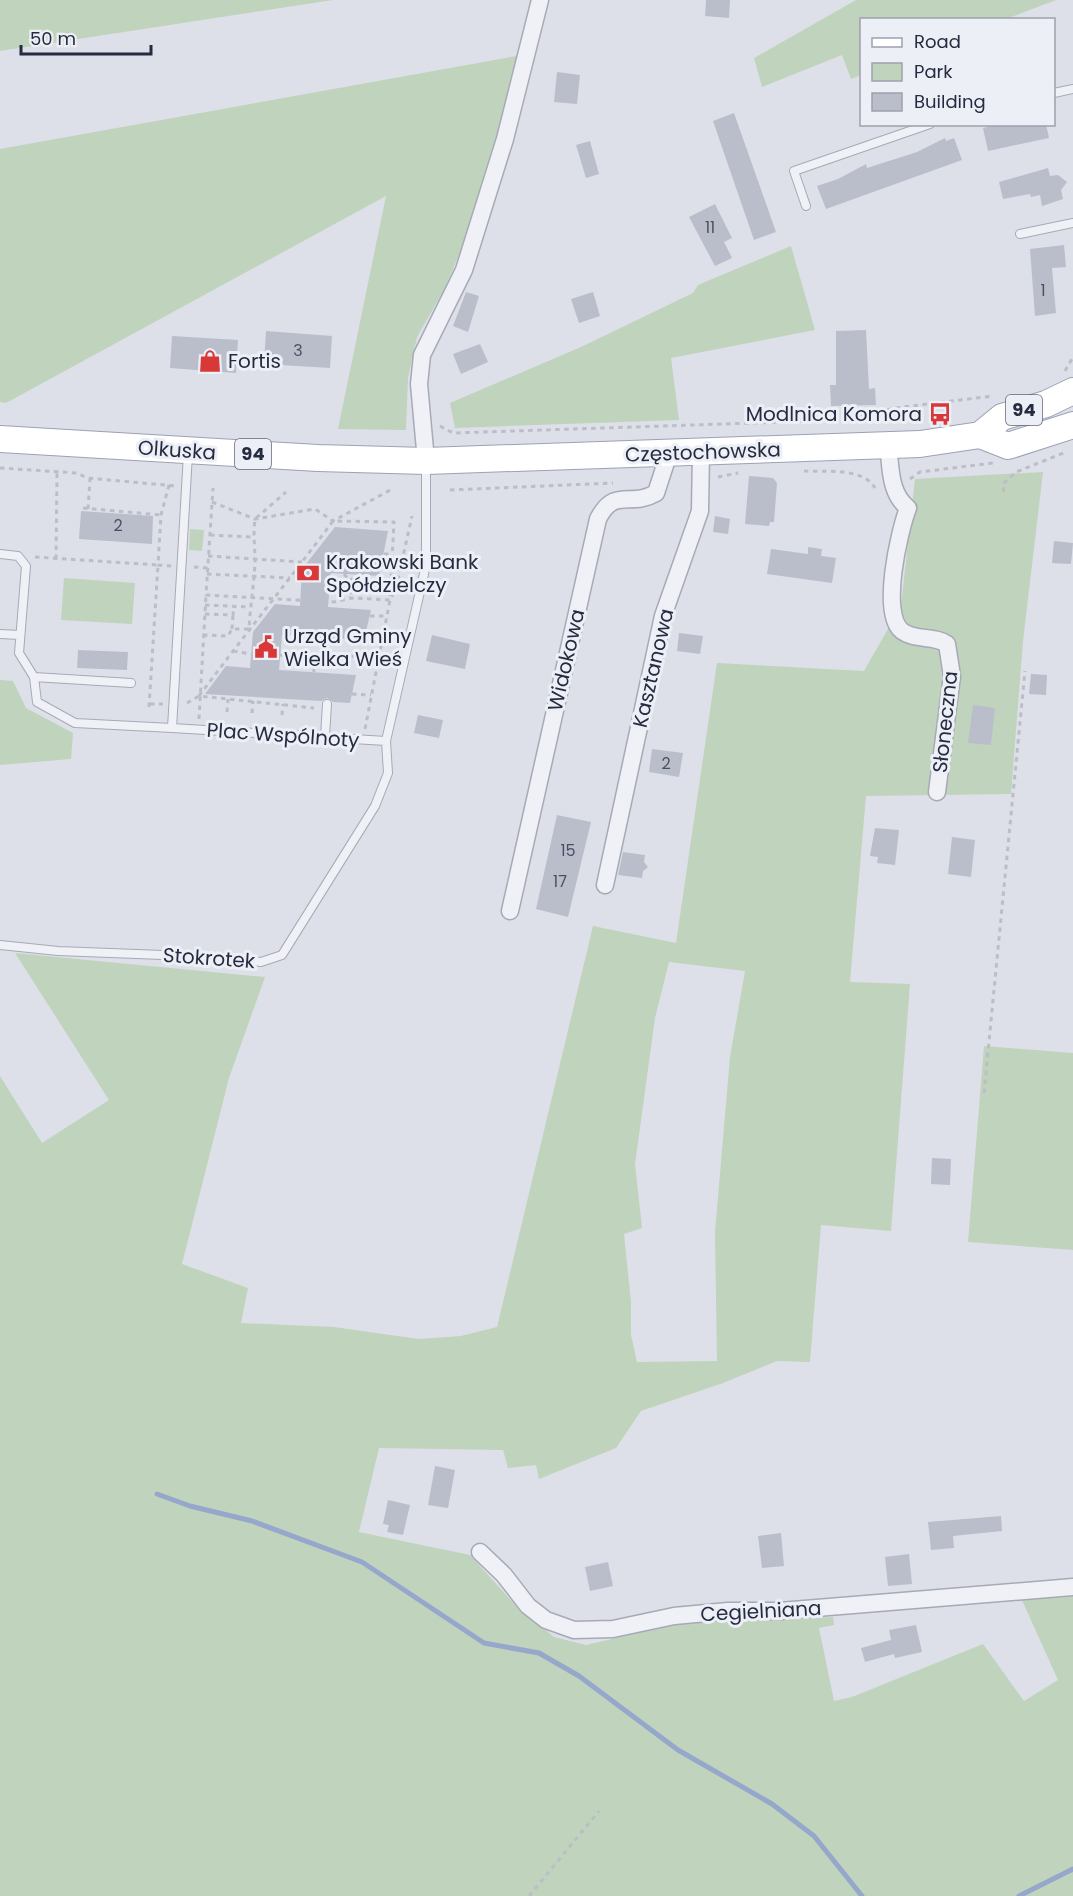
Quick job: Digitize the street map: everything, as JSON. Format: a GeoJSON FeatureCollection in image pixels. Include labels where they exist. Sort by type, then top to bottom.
{"type":"FeatureCollection","features":[{"type":"Feature","properties":{"kind":"main road","name":"Częstochowska"},"geometry":{"type":"LineString","coordinates":[[426,461],[952,441],[980,435],[1002,417],[1046,404],[1068,383]]}},
{"type":"Feature","properties":{"kind":"main road","name":"94"},"geometry":{"type":"LineString","coordinates":[[980,435],[1008,446],[1073,426]]}},
{"type":"Feature","properties":{"kind":"main road","name":"Olkuska"},"geometry":{"type":"LineString","coordinates":[[0,439],[318,458],[426,461]]}},
{"type":"Feature","properties":{"kind":"street"},"geometry":{"type":"LineString","coordinates":[[426,461],[419,384],[422,355],[464,270],[505,139],[540,0]]}},
{"type":"Feature","properties":{"kind":"street","name":"Słoneczna"},"geometry":{"type":"LineString","coordinates":[[888,445],[893,487],[897,497],[908,508],[896,553],[893,619],[902,631],[910,635],[941,640],[947,644],[951,664],[952,676],[938,792]]}},
{"type":"Feature","properties":{"kind":"street","name":"Kasztanowa"},"geometry":{"type":"LineString","coordinates":[[605,885],[663,616],[700,511],[701,452]]}},
{"type":"Feature","properties":{"kind":"street","name":"Widokowa"},"geometry":{"type":"LineString","coordinates":[[510,910],[598,519],[606,504],[616,499],[648,498],[656,493],[669,453]]}},
{"type":"Feature","properties":{"kind":"street","name":"Cegielniana"},"geometry":{"type":"LineString","coordinates":[[480,1552],[504,1575],[528,1606],[546,1620],[574,1630],[613,1629],[674,1616],[706,1613],[780,1611],[1073,1587]]}},
{"type":"Feature","properties":{"kind":"lane"},"geometry":{"type":"LineString","coordinates":[[1055,93],[1073,89]]}},
{"type":"Feature","properties":{"kind":"lane"},"geometry":{"type":"LineString","coordinates":[[806,206],[794,171],[924,126]]}},
{"type":"Feature","properties":{"kind":"lane"},"geometry":{"type":"LineString","coordinates":[[1020,234],[1073,223]]}},
{"type":"Feature","properties":{"kind":"lane"},"geometry":{"type":"LineString","coordinates":[[172,728],[188,450]]}},
{"type":"Feature","properties":{"kind":"lane","name":"Plac Wspólnoty"},"geometry":{"type":"LineString","coordinates":[[34,677],[37,702],[75,723],[386,741],[426,565],[426,461]]}},
{"type":"Feature","properties":{"kind":"lane"},"geometry":{"type":"LineString","coordinates":[[0,554],[18,556],[26,566],[19,653],[34,677],[131,683]]}},
{"type":"Feature","properties":{"kind":"lane"},"geometry":{"type":"LineString","coordinates":[[0,634],[20,635]]}},
{"type":"Feature","properties":{"kind":"lane"},"geometry":{"type":"LineString","coordinates":[[325,737],[327,704]]}},
{"type":"Feature","properties":{"kind":"lane","name":"Stokrotek"},"geometry":{"type":"LineString","coordinates":[[0,945],[58,951],[215,957],[261,962],[275,959],[282,955],[293,941],[311,907],[375,806],[388,773],[386,741]]}},
{"type":"Feature","properties":{"kind":"path"},"geometry":{"type":"LineString","coordinates":[[1068,383],[1073,357]]}},
{"type":"Feature","properties":{"kind":"path"},"geometry":{"type":"LineString","coordinates":[[434,420],[441,428],[453,433],[844,420],[895,408],[996,396]]}},
{"type":"Feature","properties":{"kind":"path"},"geometry":{"type":"LineString","coordinates":[[1005,492],[1003,484],[1016,472],[1073,449]]}},
{"type":"Feature","properties":{"kind":"path"},"geometry":{"type":"LineString","coordinates":[[0,468],[76,473],[90,479],[177,486]]}},
{"type":"Feature","properties":{"kind":"path"},"geometry":{"type":"LineString","coordinates":[[56,559],[57,472]]}},
{"type":"Feature","properties":{"kind":"path"},"geometry":{"type":"LineString","coordinates":[[88,509],[90,479]]}},
{"type":"Feature","properties":{"kind":"path"},"geometry":{"type":"LineString","coordinates":[[169,485],[161,515],[149,705],[183,705],[199,696],[333,521],[394,488]]}},
{"type":"Feature","properties":{"kind":"path"},"geometry":{"type":"LineString","coordinates":[[199,730],[199,696],[213,488]]}},
{"type":"Feature","properties":{"kind":"path"},"geometry":{"type":"LineString","coordinates":[[249,629],[253,597],[255,558],[252,537],[255,519],[286,492]]}},
{"type":"Feature","properties":{"kind":"path"},"geometry":{"type":"LineString","coordinates":[[212,502],[255,519],[315,509],[333,521],[394,522],[388,616],[363,740]]}},
{"type":"Feature","properties":{"kind":"path"},"geometry":{"type":"LineString","coordinates":[[83,508],[161,515]]}},
{"type":"Feature","properties":{"kind":"path"},"geometry":{"type":"LineString","coordinates":[[390,600],[396,588],[412,514]]}},
{"type":"Feature","properties":{"kind":"path"},"geometry":{"type":"LineString","coordinates":[[210,535],[252,537]]}},
{"type":"Feature","properties":{"kind":"path"},"geometry":{"type":"LineString","coordinates":[[384,554],[392,554]]}},
{"type":"Feature","properties":{"kind":"path"},"geometry":{"type":"LineString","coordinates":[[18,556],[174,566]]}},
{"type":"Feature","properties":{"kind":"path"},"geometry":{"type":"LineString","coordinates":[[208,556],[302,562]]}},
{"type":"Feature","properties":{"kind":"path"},"geometry":{"type":"LineString","coordinates":[[188,567],[208,568]]}},
{"type":"Feature","properties":{"kind":"path"},"geometry":{"type":"LineString","coordinates":[[207,574],[290,578]]}},
{"type":"Feature","properties":{"kind":"path"},"geometry":{"type":"LineString","coordinates":[[344,574],[350,581],[351,598]]}},
{"type":"Feature","properties":{"kind":"path"},"geometry":{"type":"LineString","coordinates":[[350,581],[357,574]]}},
{"type":"Feature","properties":{"kind":"path"},"geometry":{"type":"LineString","coordinates":[[206,595],[334,602],[351,598],[390,600]]}},
{"type":"Feature","properties":{"kind":"path"},"geometry":{"type":"LineString","coordinates":[[205,605],[250,607]]}},
{"type":"Feature","properties":{"kind":"path"},"geometry":{"type":"LineString","coordinates":[[203,635],[228,636],[232,629],[234,606]]}},
{"type":"Feature","properties":{"kind":"path"},"geometry":{"type":"LineString","coordinates":[[204,614],[233,615]]}},
{"type":"Feature","properties":{"kind":"path"},"geometry":{"type":"LineString","coordinates":[[370,616],[388,616]]}},
{"type":"Feature","properties":{"kind":"path"},"geometry":{"type":"LineString","coordinates":[[232,629],[249,629]]}},
{"type":"Feature","properties":{"kind":"path"},"geometry":{"type":"LineString","coordinates":[[233,651],[251,654]]}},
{"type":"Feature","properties":{"kind":"path"},"geometry":{"type":"LineString","coordinates":[[280,655],[313,659],[356,656],[379,660]]}},
{"type":"Feature","properties":{"kind":"path"},"geometry":{"type":"LineString","coordinates":[[313,659],[314,672]]}},
{"type":"Feature","properties":{"kind":"path"},"geometry":{"type":"LineString","coordinates":[[984,1093],[1025,671]]}},
{"type":"Feature","properties":{"kind":"path"},"geometry":{"type":"LineString","coordinates":[[352,694],[372,695]]}},
{"type":"Feature","properties":{"kind":"path"},"geometry":{"type":"LineString","coordinates":[[199,696],[314,706],[314,717]]}},
{"type":"Feature","properties":{"kind":"path"},"geometry":{"type":"LineString","coordinates":[[227,712],[228,699]]}},
{"type":"Feature","properties":{"kind":"path"},"geometry":{"type":"LineString","coordinates":[[311,706],[312,700]]}},
{"type":"Feature","properties":{"kind":"path"},"geometry":{"type":"LineString","coordinates":[[252,714],[253,701]]}},
{"type":"Feature","properties":{"kind":"path"},"geometry":{"type":"LineString","coordinates":[[282,715],[283,704]]}},
{"type":"Feature","properties":{"kind":"path"},"geometry":{"type":"LineString","coordinates":[[529,1896],[598,1811]]}},
{"type":"Feature","properties":{"kind":"green space"},"geometry":{"type":"Polygon","coordinates":[[[0,0],[333,0],[0,51],[0,0]]]}},
{"type":"Feature","properties":{"kind":"green space"},"geometry":{"type":"Polygon","coordinates":[[[856,0],[1056,0],[1009,18],[860,18],[860,75],[851,79],[842,55],[762,87],[754,58],[856,0]]]}},
{"type":"Feature","properties":{"kind":"green space"},"geometry":{"type":"Polygon","coordinates":[[[522,55],[471,226],[445,288],[417,337],[408,378],[406,430],[338,429],[386,196],[6,403],[0,402],[0,149],[522,55]]]}},
{"type":"Feature","properties":{"kind":"green space"},"geometry":{"type":"Polygon","coordinates":[[[791,246],[815,330],[671,358],[679,420],[455,428],[450,403],[581,347],[693,293],[698,285],[791,246]]]}},
{"type":"Feature","properties":{"kind":"green space"},"geometry":{"type":"Polygon","coordinates":[[[1043,472],[1023,641],[1011,794],[866,796],[850,982],[910,984],[891,1231],[821,1225],[810,1362],[777,1361],[723,1383],[641,1411],[616,1448],[539,1479],[536,1465],[508,1468],[503,1450],[379,1448],[359,1532],[470,1555],[517,1607],[554,1637],[586,1645],[677,1624],[833,1617],[834,1625],[819,1628],[834,1701],[852,1697],[983,1644],[1024,1701],[1058,1680],[1021,1598],[1073,1596],[1073,1896],[0,1896],[0,1076],[42,1143],[109,1100],[15,953],[265,977],[229,1078],[182,1264],[248,1288],[241,1323],[334,1327],[419,1339],[461,1336],[497,1327],[593,926],[676,943],[717,663],[864,671],[901,606],[915,479],[1043,472]],[[669,962],[655,1018],[635,1164],[642,1228],[624,1234],[631,1302],[631,1335],[637,1362],[717,1361],[715,1232],[730,1057],[745,971],[669,962]]]}},
{"type":"Feature","properties":{"kind":"green space"},"geometry":{"type":"Polygon","coordinates":[[[190,529],[204,530],[202,551],[189,550],[190,529]]]}},
{"type":"Feature","properties":{"kind":"green space"},"geometry":{"type":"Polygon","coordinates":[[[64,578],[135,583],[132,624],[61,620],[64,578]]]}},
{"type":"Feature","properties":{"kind":"green space"},"geometry":{"type":"Polygon","coordinates":[[[0,680],[13,681],[26,708],[73,733],[71,759],[0,765],[0,680]]]}},
{"type":"Feature","properties":{"kind":"green space"},"geometry":{"type":"Polygon","coordinates":[[[984,1046],[1073,1053],[1073,1250],[968,1242],[984,1046]]]}},
{"type":"Feature","properties":{"kind":"building"},"geometry":{"type":"Polygon","coordinates":[[[706,0],[730,0],[729,18],[705,16],[706,0]]]}},
{"type":"Feature","properties":{"kind":"building"},"geometry":{"type":"Polygon","coordinates":[[[557,72],[580,75],[577,104],[554,102],[557,72]]]}},
{"type":"Feature","properties":{"kind":"building"},"geometry":{"type":"Polygon","coordinates":[[[734,113],[776,232],[754,240],[713,121],[734,113]]]}},
{"type":"Feature","properties":{"kind":"building"},"geometry":{"type":"Polygon","coordinates":[[[1046,126],[1049,138],[988,151],[983,128],[1046,126]]]}},
{"type":"Feature","properties":{"kind":"building"},"geometry":{"type":"Polygon","coordinates":[[[945,138],[946,141],[954,138],[962,160],[826,209],[817,186],[838,179],[866,164],[867,168],[917,152],[945,138]]]}},
{"type":"Feature","properties":{"kind":"building"},"geometry":{"type":"Polygon","coordinates":[[[590,141],[599,174],[586,178],[576,145],[590,141]]]}},
{"type":"Feature","properties":{"kind":"building"},"geometry":{"type":"Polygon","coordinates":[[[1048,168],[1050,176],[1058,175],[1067,182],[1061,190],[1063,199],[1042,206],[1040,195],[1031,197],[1030,194],[1003,199],[999,182],[1048,168]]]}},
{"type":"Feature","properties":{"kind":"building"},"geometry":{"type":"Polygon","coordinates":[[[715,204],[732,238],[724,242],[732,258],[715,266],[689,217],[715,204]]]}},
{"type":"Feature","properties":{"kind":"building"},"geometry":{"type":"Polygon","coordinates":[[[1064,245],[1066,267],[1052,268],[1056,313],[1035,316],[1030,249],[1064,245]]]}},
{"type":"Feature","properties":{"kind":"building"},"geometry":{"type":"Polygon","coordinates":[[[466,292],[479,296],[468,332],[453,326],[466,292]]]}},
{"type":"Feature","properties":{"kind":"building"},"geometry":{"type":"Polygon","coordinates":[[[593,292],[600,316],[579,323],[571,299],[593,292]]]}},
{"type":"Feature","properties":{"kind":"building"},"geometry":{"type":"Polygon","coordinates":[[[866,330],[869,389],[875,388],[876,405],[831,406],[830,385],[836,385],[836,331],[866,330]]]}},
{"type":"Feature","properties":{"kind":"building"},"geometry":{"type":"Polygon","coordinates":[[[266,331],[332,336],[330,368],[264,364],[266,331]]]}},
{"type":"Feature","properties":{"kind":"building"},"geometry":{"type":"Polygon","coordinates":[[[172,336],[238,340],[236,373],[170,368],[172,336]]]}},
{"type":"Feature","properties":{"kind":"building"},"geometry":{"type":"Polygon","coordinates":[[[480,344],[488,362],[461,374],[453,354],[480,344]]]}},
{"type":"Feature","properties":{"kind":"building"},"geometry":{"type":"Polygon","coordinates":[[[749,476],[773,478],[777,483],[774,522],[770,522],[769,526],[745,524],[749,476]]]}},
{"type":"Feature","properties":{"kind":"building"},"geometry":{"type":"Polygon","coordinates":[[[81,511],[153,516],[152,544],[79,539],[81,511]]]}},
{"type":"Feature","properties":{"kind":"building"},"geometry":{"type":"Polygon","coordinates":[[[715,516],[730,519],[728,534],[713,532],[715,516]]]}},
{"type":"Feature","properties":{"kind":"building","name":"Urząd Gminy Wielka Wieś"},"geometry":{"type":"Polygon","coordinates":[[[335,527],[388,531],[379,576],[331,573],[328,607],[371,610],[364,640],[282,635],[279,670],[356,675],[350,703],[333,702],[327,698],[321,701],[205,694],[226,666],[250,668],[253,632],[275,604],[300,606],[302,569],[335,527]]]}},
{"type":"Feature","properties":{"kind":"building"},"geometry":{"type":"Polygon","coordinates":[[[1054,541],[1073,543],[1071,564],[1052,563],[1054,541]]]}},
{"type":"Feature","properties":{"kind":"building"},"geometry":{"type":"Polygon","coordinates":[[[808,547],[822,549],[821,556],[836,558],[832,583],[767,574],[771,549],[808,554],[808,547]]]}},
{"type":"Feature","properties":{"kind":"building"},"geometry":{"type":"Polygon","coordinates":[[[679,633],[703,636],[700,654],[677,651],[679,633]]]}},
{"type":"Feature","properties":{"kind":"building"},"geometry":{"type":"Polygon","coordinates":[[[432,635],[470,644],[465,669],[426,661],[432,635]]]}},
{"type":"Feature","properties":{"kind":"building"},"geometry":{"type":"Polygon","coordinates":[[[78,650],[128,652],[127,670],[77,668],[78,650]]]}},
{"type":"Feature","properties":{"kind":"building"},"geometry":{"type":"Polygon","coordinates":[[[1031,674],[1047,675],[1046,695],[1029,694],[1031,674]]]}},
{"type":"Feature","properties":{"kind":"building"},"geometry":{"type":"Polygon","coordinates":[[[973,705],[995,708],[991,745],[968,743],[973,705]]]}},
{"type":"Feature","properties":{"kind":"building"},"geometry":{"type":"Polygon","coordinates":[[[418,715],[443,720],[439,738],[414,733],[418,715]]]}},
{"type":"Feature","properties":{"kind":"building"},"geometry":{"type":"Polygon","coordinates":[[[652,749],[683,753],[679,777],[649,772],[652,749]]]}},
{"type":"Feature","properties":{"kind":"building"},"geometry":{"type":"Polygon","coordinates":[[[557,815],[591,822],[568,917],[536,909],[557,815]]]}},
{"type":"Feature","properties":{"kind":"building"},"geometry":{"type":"Polygon","coordinates":[[[875,828],[899,830],[895,865],[877,863],[878,857],[870,856],[875,828]]]}},
{"type":"Feature","properties":{"kind":"building"},"geometry":{"type":"Polygon","coordinates":[[[952,837],[975,840],[971,877],[948,874],[952,837]]]}},
{"type":"Feature","properties":{"kind":"building"},"geometry":{"type":"Polygon","coordinates":[[[623,852],[645,855],[644,862],[648,867],[643,871],[642,878],[618,875],[623,852]]]}},
{"type":"Feature","properties":{"kind":"building"},"geometry":{"type":"Polygon","coordinates":[[[932,1158],[951,1159],[950,1185],[931,1184],[932,1158]]]}},
{"type":"Feature","properties":{"kind":"building"},"geometry":{"type":"Polygon","coordinates":[[[435,1466],[455,1470],[448,1508],[428,1505],[435,1466]]]}},
{"type":"Feature","properties":{"kind":"building"},"geometry":{"type":"Polygon","coordinates":[[[388,1500],[410,1505],[403,1535],[387,1532],[389,1525],[383,1524],[388,1500]]]}},
{"type":"Feature","properties":{"kind":"building"},"geometry":{"type":"Polygon","coordinates":[[[1001,1516],[1002,1531],[953,1536],[954,1548],[931,1550],[928,1522],[1001,1516]]]}},
{"type":"Feature","properties":{"kind":"building"},"geometry":{"type":"Polygon","coordinates":[[[781,1533],[784,1566],[762,1568],[758,1536],[781,1533]]]}},
{"type":"Feature","properties":{"kind":"building"},"geometry":{"type":"Polygon","coordinates":[[[909,1554],[912,1584],[888,1586],[885,1557],[909,1554]]]}},
{"type":"Feature","properties":{"kind":"building"},"geometry":{"type":"Polygon","coordinates":[[[608,1562],[613,1586],[590,1591],[585,1567],[608,1562]]]}},
{"type":"Feature","properties":{"kind":"building"},"geometry":{"type":"Polygon","coordinates":[[[916,1625],[922,1652],[895,1658],[894,1654],[865,1662],[861,1648],[891,1640],[889,1630],[916,1625]]]}},
{"type":"Feature","properties":{"kind":"waterway"},"geometry":{"type":"LineString","coordinates":[[157,1494],[190,1506],[252,1521],[362,1562],[484,1643],[539,1653],[579,1676],[678,1750],[772,1804],[814,1836],[862,1896]]}},
{"type":"Feature","properties":{"kind":"waterway"},"geometry":{"type":"LineString","coordinates":[[1019,1896],[1073,1869]]}},
{"type":"Feature","properties":{"kind":"place","name":"Fortis"},"geometry":{"type":"Point","coordinates":[210,361]}},
{"type":"Feature","properties":{"kind":"place","name":"Modlnica Komora"},"geometry":{"type":"Point","coordinates":[940,414]}},
{"type":"Feature","properties":{"kind":"place","name":"Krakowski Bank Spółdzielczy"},"geometry":{"type":"Point","coordinates":[308,573]}},
{"type":"Feature","properties":{"kind":"place","name":"Urząd Gminy Wielka Wieś"},"geometry":{"type":"Point","coordinates":[266,647]}}]}
